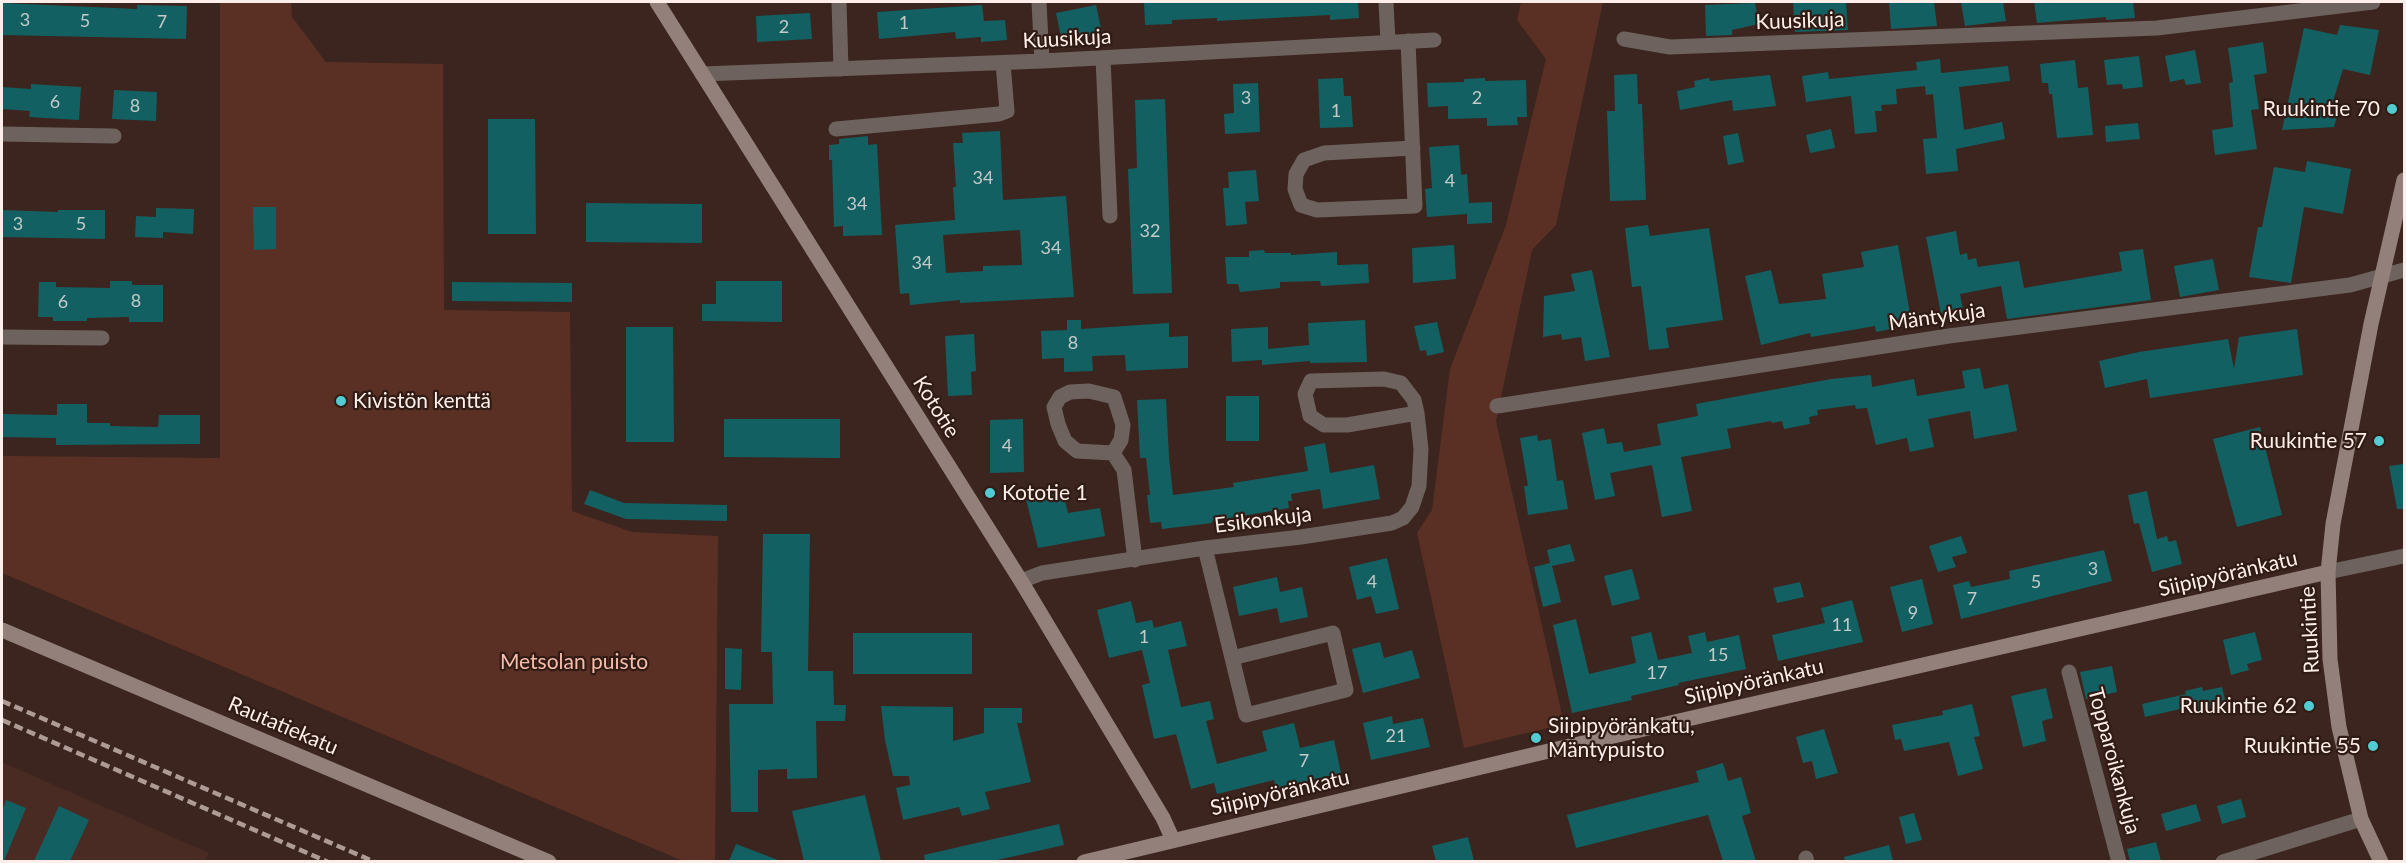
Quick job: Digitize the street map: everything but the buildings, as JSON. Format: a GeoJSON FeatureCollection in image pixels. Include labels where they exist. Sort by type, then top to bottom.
{"type":"FeatureCollection","features":[{"type":"Feature","properties":{"kind":"street","name":"Kototie"},"geometry":{"type":"LineString","coordinates":[[657,2],[1021,581],[1163,818],[1173,840]]}},
{"type":"Feature","properties":{"kind":"street"},"geometry":{"type":"LineString","coordinates":[[839,2],[841,69]]}},
{"type":"Feature","properties":{"kind":"street"},"geometry":{"type":"LineString","coordinates":[[1039,2],[1042,61]]}},
{"type":"Feature","properties":{"kind":"street"},"geometry":{"type":"LineString","coordinates":[[1386,2],[1388,42]]}},
{"type":"Feature","properties":{"kind":"street","name":"Kuusikuja"},"geometry":{"type":"LineString","coordinates":[[1624,39],[1670,47],[2157,28],[2373,2]]}},
{"type":"Feature","properties":{"kind":"street","name":"Kuusikuja"},"geometry":{"type":"LineString","coordinates":[[702,74],[1003,63],[1434,40]]}},
{"type":"Feature","properties":{"kind":"street"},"geometry":{"type":"LineString","coordinates":[[1408,41],[1413,148],[1415,206],[1317,210],[1301,205],[1295,189],[1296,174],[1304,160],[1324,153],[1413,148]]}},
{"type":"Feature","properties":{"kind":"street"},"geometry":{"type":"LineString","coordinates":[[1103,58],[1110,216]]}},
{"type":"Feature","properties":{"kind":"street"},"geometry":{"type":"LineString","coordinates":[[836,129],[999,114],[1007,111],[1003,63]]}},
{"type":"Feature","properties":{"kind":"street"},"geometry":{"type":"LineString","coordinates":[[2,134],[114,136]]}},
{"type":"Feature","properties":{"kind":"street","name":"Ruukintie"},"geometry":{"type":"LineString","coordinates":[[2381,861],[2361,819],[2339,727],[2330,659],[2328,572],[2332,524],[2382,275],[2404,180]]}},
{"type":"Feature","properties":{"kind":"street","name":"Mäntykuja"},"geometry":{"type":"LineString","coordinates":[[1497,406],[1949,336],[2350,285],[2404,270]]}},
{"type":"Feature","properties":{"kind":"street"},"geometry":{"type":"LineString","coordinates":[[2,337],[102,338]]}},
{"type":"Feature","properties":{"kind":"street","name":"Esikonkuja"},"geometry":{"type":"LineString","coordinates":[[1021,581],[1042,573],[1392,523],[1403,518],[1412,507],[1419,486],[1421,448],[1417,413],[1414,400],[1401,383],[1384,379],[1311,381],[1305,394],[1310,416],[1324,425],[1347,425],[1417,413]]}},
{"type":"Feature","properties":{"kind":"street"},"geometry":{"type":"LineString","coordinates":[[1089,391],[1114,397],[1123,425],[1121,440],[1113,453],[1077,451],[1065,441],[1054,407],[1060,397],[1070,392],[1089,391]]}},
{"type":"Feature","properties":{"kind":"street"},"geometry":{"type":"LineString","coordinates":[[1113,453],[1124,470],[1135,560]]}},
{"type":"Feature","properties":{"kind":"street"},"geometry":{"type":"LineString","coordinates":[[1205,548],[1232,658],[1246,715],[1346,690],[1333,633],[1232,658]]}},
{"type":"Feature","properties":{"kind":"street"},"geometry":{"type":"LineString","coordinates":[[2328,572],[2404,556]]}},
{"type":"Feature","properties":{"kind":"street","name":"Siipipyöränkatu"},"geometry":{"type":"LineString","coordinates":[[1084,861],[1557,749],[2328,572]]}},
{"type":"Feature","properties":{"kind":"street","name":"Rautatiekatu"},"geometry":{"type":"LineString","coordinates":[[2,630],[549,861]]}},
{"type":"Feature","properties":{"kind":"street","name":"Topparoikankuja"},"geometry":{"type":"LineString","coordinates":[[2069,672],[2119,861]]}},
{"type":"Feature","properties":{"kind":"street"},"geometry":{"type":"LineString","coordinates":[[2223,861],[2361,819]]}},
{"type":"Feature","properties":{"kind":"shaded area"},"geometry":{"type":"Polygon","coordinates":[[[2,762],[209,853],[204,862],[2,861],[2,762]]]}},
{"type":"Feature","properties":{"kind":"green space","name":"Metsolan puisto"},"geometry":{"type":"Polygon","coordinates":[[[220,2],[291,2],[292,17],[326,62],[443,64],[444,310],[570,312],[572,511],[632,532],[718,536],[715,861],[683,861],[2,573],[2,456],[220,458],[220,2]]]}},
{"type":"Feature","properties":{"kind":"green space"},"geometry":{"type":"Polygon","coordinates":[[[1521,2],[1603,2],[1556,225],[1532,250],[1496,421],[1564,724],[1464,748],[1417,533],[1432,510],[1450,369],[1506,225],[1546,59],[1517,20],[1521,2]]]}},
{"type":"Feature","properties":{"kind":"railway"},"geometry":{"type":"LineString","coordinates":[[2,701],[375,862]]}},
{"type":"Feature","properties":{"kind":"railway"},"geometry":{"type":"LineString","coordinates":[[2,720],[328,862]]}},
{"type":"Feature","properties":{"kind":"place","name":"Ruukintie 70"},"geometry":{"type":"Point","coordinates":[2392,109]}},
{"type":"Feature","properties":{"kind":"place","name":"Kivistön kenttä"},"geometry":{"type":"Point","coordinates":[341,401]}},
{"type":"Feature","properties":{"kind":"place","name":"Ruukintie 57"},"geometry":{"type":"Point","coordinates":[2379,441]}},
{"type":"Feature","properties":{"kind":"place","name":"Kototie 1"},"geometry":{"type":"Point","coordinates":[990,493]}},
{"type":"Feature","properties":{"kind":"place","name":"Ruukintie 62"},"geometry":{"type":"Point","coordinates":[2309,706]}},
{"type":"Feature","properties":{"kind":"place","name":"Siipipyöränkatu, Mäntypuisto"},"geometry":{"type":"Point","coordinates":[1536,738]}},
{"type":"Feature","properties":{"kind":"place","name":"Ruukintie 55"},"geometry":{"type":"Point","coordinates":[2373,746]}}]}
